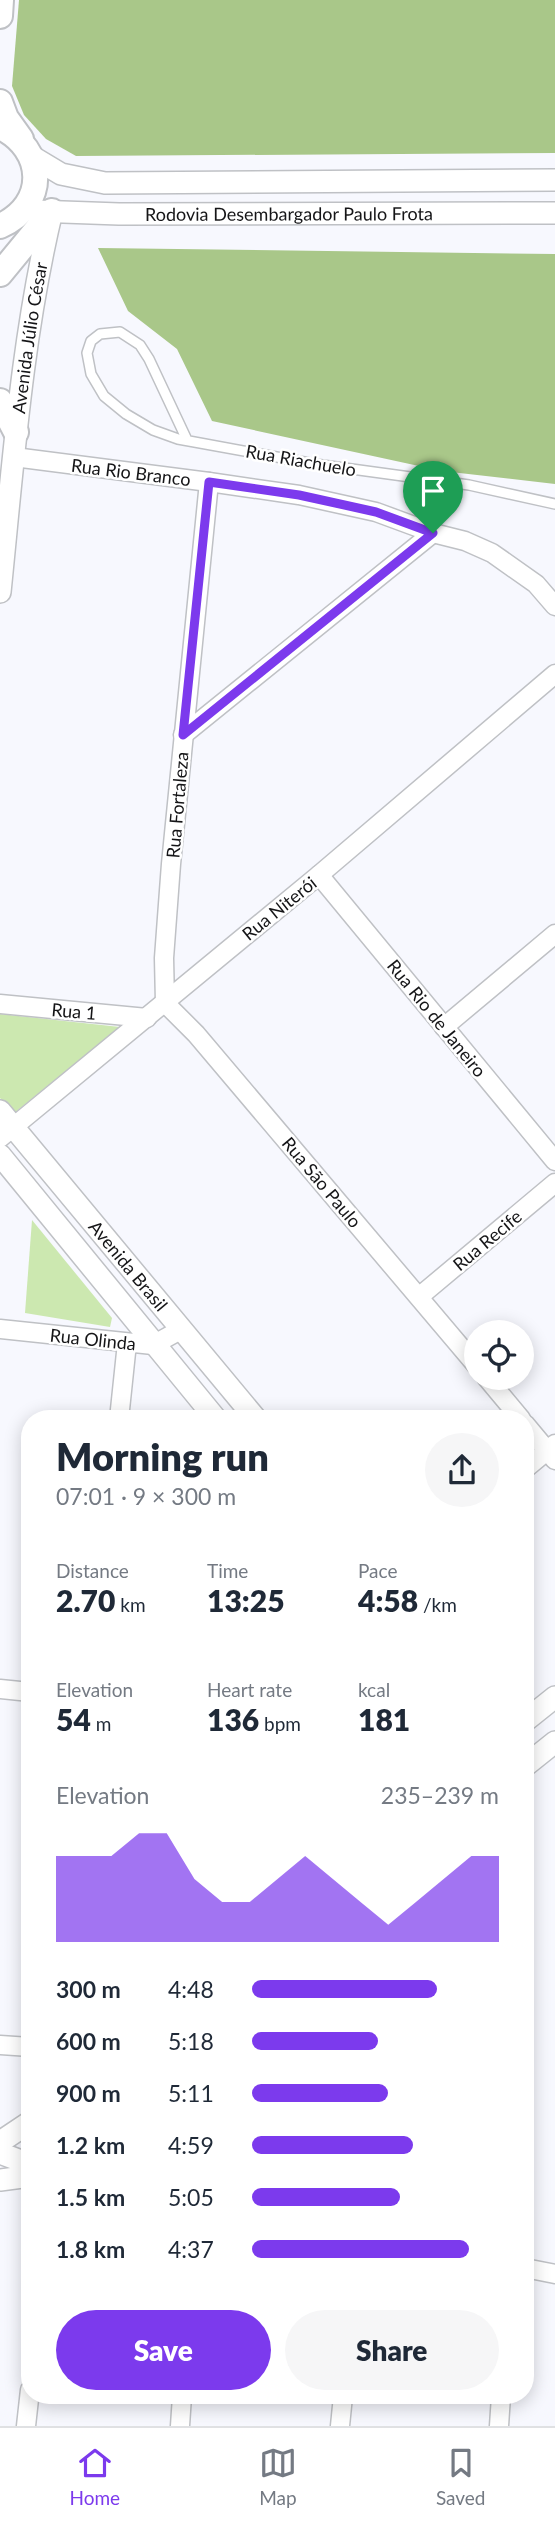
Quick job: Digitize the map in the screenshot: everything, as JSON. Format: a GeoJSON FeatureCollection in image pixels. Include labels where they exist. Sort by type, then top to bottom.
{"type":"FeatureCollection","features":[{"type":"Feature","properties":{"kind":"main road"},"geometry":{"type":"LineString","coordinates":[[0,16],[1,0]]}},
{"type":"Feature","properties":{"kind":"main road"},"geometry":{"type":"LineString","coordinates":[[0,102],[6,118],[27,149],[35,170],[35,185],[22,212],[0,226]]}},
{"type":"Feature","properties":{"kind":"main road"},"geometry":{"type":"LineString","coordinates":[[0,127],[12,133],[27,149]]}},
{"type":"Feature","properties":{"kind":"main road"},"geometry":{"type":"LineString","coordinates":[[0,274],[52,212]]}},
{"type":"Feature","properties":{"kind":"main road"},"geometry":{"type":"LineString","coordinates":[[0,401],[16,432]]}},
{"type":"Feature","properties":{"kind":"street","name":"Rodovia Desembargador Paulo Frota"},"geometry":{"type":"LineString","coordinates":[[27,149],[61,174],[105,183],[555,180]]}},
{"type":"Feature","properties":{"kind":"street","name":"Rodovia Desembargador Paulo Frota"},"geometry":{"type":"LineString","coordinates":[[22,212],[555,213]]}},
{"type":"Feature","properties":{"kind":"street","name":"Avenida Júlio César"},"geometry":{"type":"LineString","coordinates":[[0,592],[16,432],[35,288],[52,212]]}},
{"type":"Feature","properties":{"kind":"street","name":"Rua Rio Branco"},"geometry":{"type":"LineString","coordinates":[[14,457],[299,495],[376,512],[433,533],[465,541],[492,553],[536,584],[555,606]]}},
{"type":"Feature","properties":{"kind":"street","name":"Rua Fortaleza"},"geometry":{"type":"LineString","coordinates":[[165,1003],[164,958],[209,482]]}},
{"type":"Feature","properties":{"kind":"street"},"geometry":{"type":"LineString","coordinates":[[183,735],[433,533]]}},
{"type":"Feature","properties":{"kind":"street","name":"Rua Niterói"},"geometry":{"type":"LineString","coordinates":[[4,1125],[147,1018],[555,674]]}},
{"type":"Feature","properties":{"kind":"street","name":"Rua Rio de Janeiro"},"geometry":{"type":"LineString","coordinates":[[319,875],[555,1161]]}},
{"type":"Feature","properties":{"kind":"street"},"geometry":{"type":"LineString","coordinates":[[444,1027],[555,934]]}},
{"type":"Feature","properties":{"kind":"street","name":"Rua São Paulo"},"geometry":{"type":"LineString","coordinates":[[165,1003],[196,1034],[464,1350]]}},
{"type":"Feature","properties":{"kind":"street","name":"Rua 1"},"geometry":{"type":"LineString","coordinates":[[0,1004],[147,1018]]}},
{"type":"Feature","properties":{"kind":"street","name":"Avenida Brasil"},"geometry":{"type":"LineString","coordinates":[[4,1125],[248,1410]]}},
{"type":"Feature","properties":{"kind":"street","name":"Avenida Brasil"},"geometry":{"type":"LineString","coordinates":[[0,1155],[152,1345],[208,1410]]}},
{"type":"Feature","properties":{"kind":"street","name":"Rua Recife"},"geometry":{"type":"LineString","coordinates":[[420,1297],[555,1184]]}},
{"type":"Feature","properties":{"kind":"street","name":"Rua Olinda"},"geometry":{"type":"LineString","coordinates":[[0,1329],[152,1345],[181,1329]]}},
{"type":"Feature","properties":{"kind":"street"},"geometry":{"type":"LineString","coordinates":[[120,1410],[127,1343]]}},
{"type":"Feature","properties":{"kind":"street"},"geometry":{"type":"LineString","coordinates":[[497,1390],[514,1410]]}},
{"type":"Feature","properties":{"kind":"street"},"geometry":{"type":"LineString","coordinates":[[534,1433],[552,1452],[534,1463]]}},
{"type":"Feature","properties":{"kind":"street"},"geometry":{"type":"LineString","coordinates":[[0,1689],[21,1691]]}},
{"type":"Feature","properties":{"kind":"street"},"geometry":{"type":"LineString","coordinates":[[534,1714],[555,1697]]}},
{"type":"Feature","properties":{"kind":"street"},"geometry":{"type":"LineString","coordinates":[[534,1752],[555,1742]]}},
{"type":"Feature","properties":{"kind":"street"},"geometry":{"type":"LineString","coordinates":[[0,2045],[21,2047]]}},
{"type":"Feature","properties":{"kind":"street"},"geometry":{"type":"LineString","coordinates":[[0,2142],[21,2128]]}},
{"type":"Feature","properties":{"kind":"street"},"geometry":{"type":"LineString","coordinates":[[0,2153],[21,2161]]}},
{"type":"Feature","properties":{"kind":"street"},"geometry":{"type":"LineString","coordinates":[[0,2180],[21,2177]]}},
{"type":"Feature","properties":{"kind":"street"},"geometry":{"type":"LineString","coordinates":[[534,2270],[555,2274]]}},
{"type":"Feature","properties":{"kind":"street"},"geometry":{"type":"LineString","coordinates":[[26,2426],[28,2404]]}},
{"type":"Feature","properties":{"kind":"street"},"geometry":{"type":"LineString","coordinates":[[180,2426],[181,2404]]}},
{"type":"Feature","properties":{"kind":"street"},"geometry":{"type":"LineString","coordinates":[[340,2426],[342,2404]]}},
{"type":"Feature","properties":{"kind":"street"},"geometry":{"type":"LineString","coordinates":[[499,2426],[500,2404]]}},
{"type":"Feature","properties":{"kind":"lane","name":"Rua Riachuelo"},"geometry":{"type":"LineString","coordinates":[[187,440],[140,345],[120,332],[109,331],[91,341],[87,353],[92,374],[104,396],[126,414],[153,430],[187,440],[316,464],[468,485],[555,504]]}},
{"type":"Feature","properties":{"kind":"green space"},"geometry":{"type":"Polygon","coordinates":[[[19,0],[555,0],[555,153],[76,156],[46,139],[24,115],[12,86],[19,0]]]}},
{"type":"Feature","properties":{"kind":"green space"},"geometry":{"type":"Polygon","coordinates":[[[98,248],[555,254],[555,484],[442,471],[212,421],[177,349],[128,311],[98,248]]]}},
{"type":"Feature","properties":{"kind":"green space"},"geometry":{"type":"Polygon","coordinates":[[[0,1014],[120,1027],[13,1114],[0,1098],[0,1014]]]}},
{"type":"Feature","properties":{"kind":"green space"},"geometry":{"type":"Polygon","coordinates":[[[32,1220],[112,1318],[110,1327],[25,1313],[32,1220]]]}},
{"type":"Feature","properties":{"kind":"route"},"geometry":{"type":"LineString","coordinates":[[209,482],[299,495],[376,512],[433,533],[370,583],[183,735],[209,482]]}}]}
